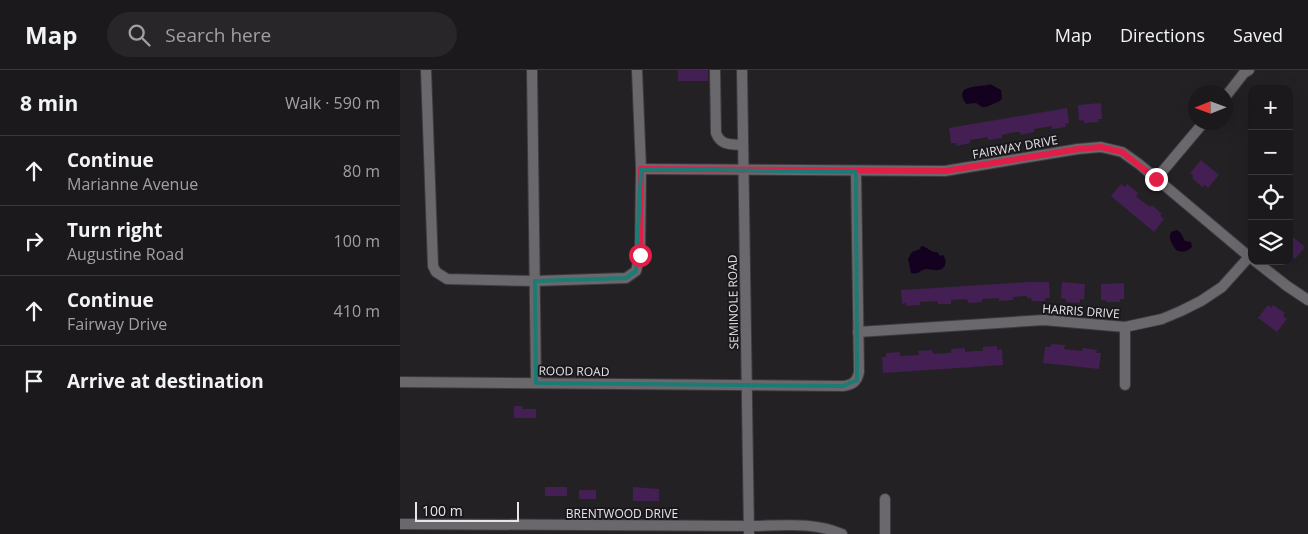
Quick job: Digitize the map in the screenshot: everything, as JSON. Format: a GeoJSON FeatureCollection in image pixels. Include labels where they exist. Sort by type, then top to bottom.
{"type":"FeatureCollection","features":[{"type":"Feature","properties":{"kind":"street"},"geometry":{"type":"LineString","coordinates":[[426,70],[431,258],[436,272],[453,280],[535,281],[626,278],[636,271],[640,255],[641,169],[637,70]]}},
{"type":"Feature","properties":{"kind":"street"},"geometry":{"type":"LineString","coordinates":[[532,70],[536,383]]}},
{"type":"Feature","properties":{"kind":"street"},"geometry":{"type":"LineString","coordinates":[[716,70],[716,133],[719,140],[724,143],[743,145]]}},
{"type":"Feature","properties":{"kind":"street","name":"SEMINOLE ROAD"},"geometry":{"type":"LineString","coordinates":[[742,70],[749,530]]}},
{"type":"Feature","properties":{"kind":"street"},"geometry":{"type":"LineString","coordinates":[[1233,87],[1248,70]]}},
{"type":"Feature","properties":{"kind":"street"},"geometry":{"type":"LineString","coordinates":[[1156,179],[1197,130]]}},
{"type":"Feature","properties":{"kind":"street","name":"FAIRWAY DRIVE"},"geometry":{"type":"LineString","coordinates":[[641,169],[856,172],[945,171],[1078,149],[1101,147],[1122,152],[1248,256]]}},
{"type":"Feature","properties":{"kind":"street"},"geometry":{"type":"LineString","coordinates":[[856,172],[858,332]]}},
{"type":"Feature","properties":{"kind":"street","name":"HARRIS DRIVE"},"geometry":{"type":"LineString","coordinates":[[858,332],[1044,320],[1125,327],[1162,319],[1201,301],[1222,287],[1248,263]]}},
{"type":"Feature","properties":{"kind":"street","name":"FAIRWAY DRIVE"},"geometry":{"type":"LineString","coordinates":[[1260,265],[1308,300]]}},
{"type":"Feature","properties":{"kind":"street"},"geometry":{"type":"LineString","coordinates":[[1125,327],[1126,385]]}},
{"type":"Feature","properties":{"kind":"street","name":"ROOD ROAD"},"geometry":{"type":"LineString","coordinates":[[400,382],[843,386],[854,383],[857,380],[859,372],[858,332]]}},
{"type":"Feature","properties":{"kind":"street"},"geometry":{"type":"LineString","coordinates":[[885,499],[885,534]]}},
{"type":"Feature","properties":{"kind":"street","name":"BRENTWOOD DRIVE"},"geometry":{"type":"LineString","coordinates":[[400,524],[833,530],[842,534]]}},
{"type":"Feature","properties":{"kind":"highlighted area"},"geometry":{"type":"Polygon","coordinates":[[[641,169],[856,172],[857,380],[843,386],[536,383],[535,281],[626,278],[636,271],[641,169]]]}},
{"type":"Feature","properties":{"kind":"shaded area"},"geometry":{"type":"Polygon","coordinates":[[[990,84],[1001,90],[1002,98],[1000,101],[986,107],[976,103],[966,104],[963,97],[965,89],[990,84]]]}},
{"type":"Feature","properties":{"kind":"shaded area"},"geometry":{"type":"Polygon","coordinates":[[[1177,230],[1185,241],[1191,242],[1192,247],[1188,250],[1178,251],[1172,244],[1170,239],[1171,232],[1177,230]]]}},
{"type":"Feature","properties":{"kind":"shaded area"},"geometry":{"type":"Polygon","coordinates":[[[921,246],[937,252],[940,256],[943,255],[946,261],[943,268],[940,270],[926,269],[911,273],[908,259],[912,252],[920,249],[921,246]]]}},
{"type":"Feature","properties":{"kind":"building"},"geometry":{"type":"Polygon","coordinates":[[[678,70],[708,70],[708,81],[678,81],[678,70]]]}},
{"type":"Feature","properties":{"kind":"building"},"geometry":{"type":"Polygon","coordinates":[[[1101,103],[1102,119],[1098,119],[1098,122],[1084,123],[1084,120],[1079,121],[1078,105],[1101,103]]]}},
{"type":"Feature","properties":{"kind":"building"},"geometry":{"type":"Polygon","coordinates":[[[1067,108],[1069,123],[1065,124],[1066,127],[1052,129],[1052,126],[1034,129],[1034,132],[1021,135],[1020,132],[1015,132],[1002,135],[1002,138],[988,140],[988,137],[970,140],[970,143],[957,146],[956,143],[951,143],[949,128],[1067,108]]]}},
{"type":"Feature","properties":{"kind":"building"},"geometry":{"type":"Polygon","coordinates":[[[1201,160],[1219,175],[1208,188],[1205,185],[1202,187],[1192,178],[1194,176],[1190,173],[1201,160]]]}},
{"type":"Feature","properties":{"kind":"building"},"geometry":{"type":"Polygon","coordinates":[[[1121,184],[1125,187],[1127,184],[1138,193],[1136,196],[1139,199],[1150,207],[1152,205],[1162,214],[1160,216],[1164,219],[1154,232],[1111,196],[1121,184]]]}},
{"type":"Feature","properties":{"kind":"building"},"geometry":{"type":"Polygon","coordinates":[[[1293,237],[1305,247],[1295,259],[1293,257],[1293,237]]]}},
{"type":"Feature","properties":{"kind":"building"},"geometry":{"type":"Polygon","coordinates":[[[1049,282],[1050,298],[1045,298],[1045,301],[1032,301],[1027,296],[999,301],[999,298],[982,299],[982,302],[968,303],[968,300],[964,299],[951,300],[951,304],[938,304],[937,301],[920,302],[920,305],[906,306],[906,303],[902,304],[901,290],[1049,282]]]}},
{"type":"Feature","properties":{"kind":"building"},"geometry":{"type":"Polygon","coordinates":[[[1062,282],[1085,284],[1084,300],[1080,299],[1080,303],[1066,302],[1066,299],[1061,298],[1062,282]]]}},
{"type":"Feature","properties":{"kind":"building"},"geometry":{"type":"Polygon","coordinates":[[[1124,283],[1124,299],[1120,299],[1120,302],[1101,300],[1101,284],[1124,283]]]}},
{"type":"Feature","properties":{"kind":"building"},"geometry":{"type":"Polygon","coordinates":[[[1268,305],[1271,308],[1273,305],[1285,313],[1283,316],[1287,319],[1277,332],[1258,318],[1268,305]]]}},
{"type":"Feature","properties":{"kind":"building"},"geometry":{"type":"Polygon","coordinates":[[[1051,344],[1065,345],[1064,349],[1082,351],[1083,348],[1097,350],[1096,353],[1101,353],[1099,369],[1043,363],[1045,347],[1050,347],[1051,344]]]}},
{"type":"Feature","properties":{"kind":"building"},"geometry":{"type":"Polygon","coordinates":[[[997,346],[997,350],[1002,349],[1003,365],[883,373],[882,357],[886,357],[886,353],[900,352],[900,356],[919,355],[918,351],[932,350],[933,354],[951,353],[951,349],[965,348],[965,352],[983,351],[983,347],[997,346]]]}},
{"type":"Feature","properties":{"kind":"building"},"geometry":{"type":"Polygon","coordinates":[[[514,406],[522,406],[522,409],[536,409],[536,418],[514,418],[514,406]]]}},
{"type":"Feature","properties":{"kind":"building"},"geometry":{"type":"Polygon","coordinates":[[[545,487],[567,487],[567,496],[545,496],[545,487]]]}},
{"type":"Feature","properties":{"kind":"building"},"geometry":{"type":"Polygon","coordinates":[[[633,487],[659,489],[659,501],[633,501],[633,487]]]}},
{"type":"Feature","properties":{"kind":"building"},"geometry":{"type":"Polygon","coordinates":[[[579,490],[596,490],[596,499],[579,499],[579,490]]]}},
{"type":"Feature","properties":{"kind":"route"},"geometry":{"type":"LineString","coordinates":[[640,255],[641,169],[930,172],[1101,147],[1122,152],[1156,179]]}}]}
